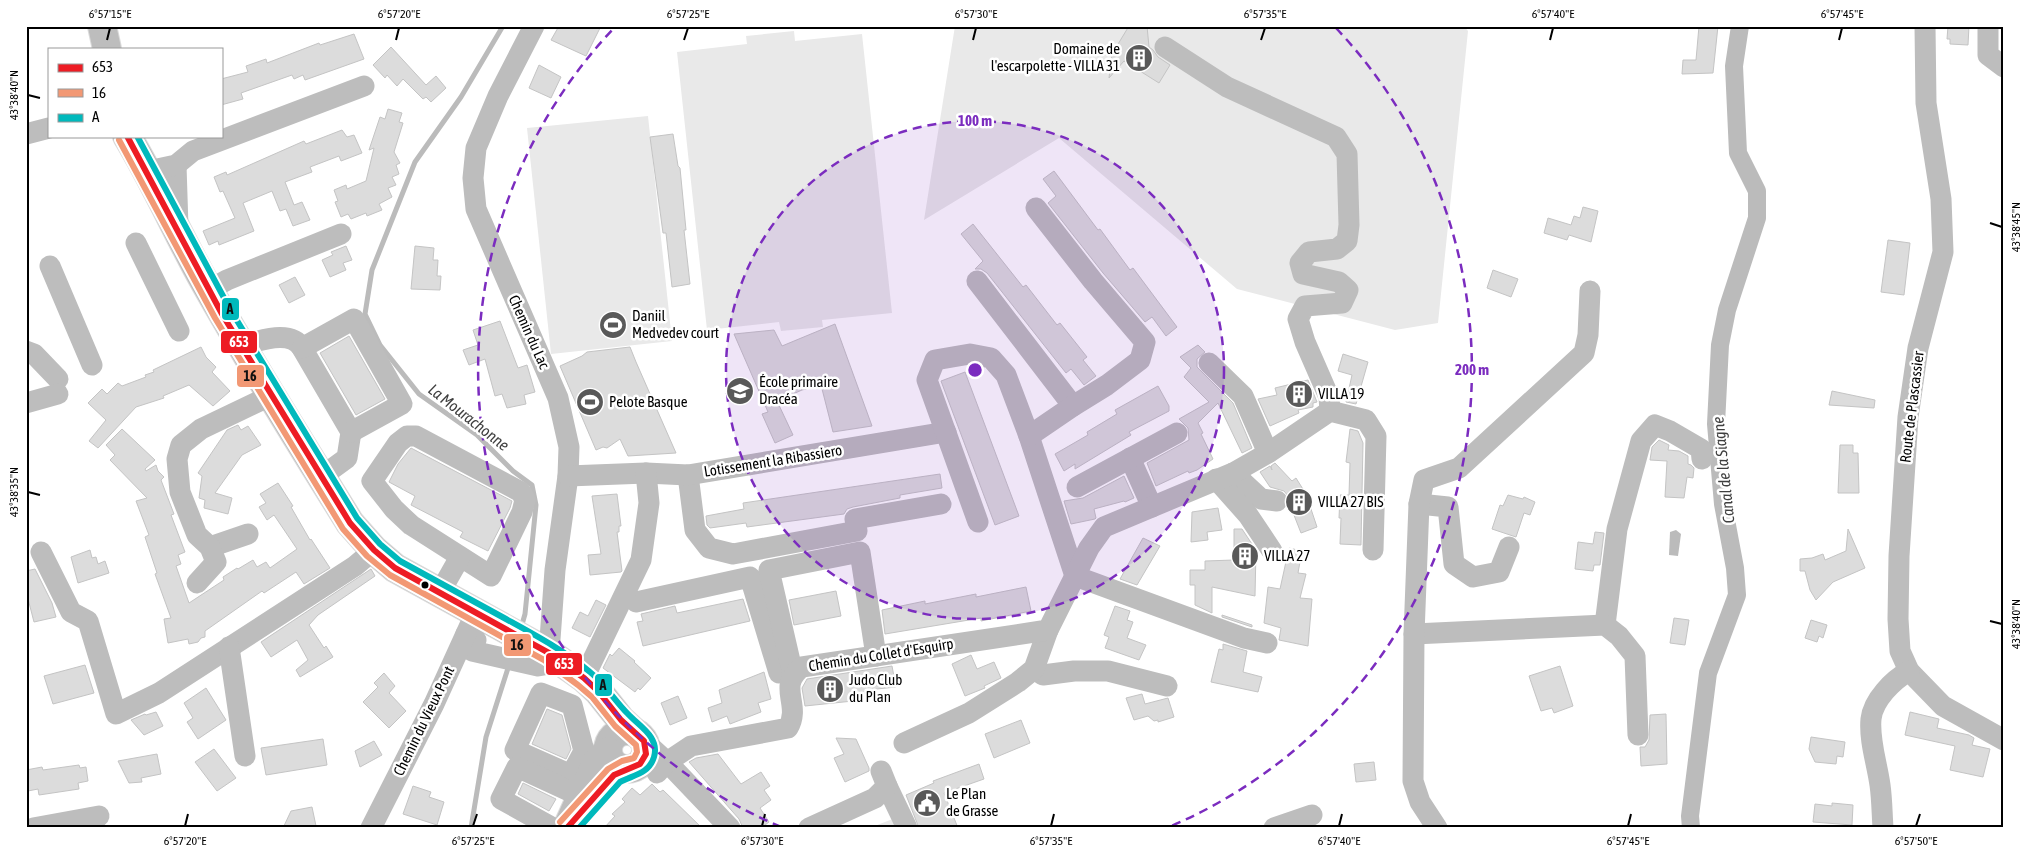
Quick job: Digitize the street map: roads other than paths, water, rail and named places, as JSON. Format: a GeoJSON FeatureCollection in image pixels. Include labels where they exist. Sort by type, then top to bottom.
{"type":"FeatureCollection","features":[{"type":"Feature","properties":{"kind":"main road"},"geometry":{"type":"LineString","coordinates":[[102,26],[107,48]]}},
{"type":"Feature","properties":{"kind":"main road"},"geometry":{"type":"LineString","coordinates":[[112,138],[133,167],[148,199],[176,231]]}},
{"type":"Feature","properties":{"kind":"main road"},"geometry":{"type":"LineString","coordinates":[[128,138],[148,171],[176,231],[209,290],[350,523],[374,550],[395,568],[439,594],[477,623],[546,657],[591,685],[621,720],[636,754]]}},
{"type":"Feature","properties":{"kind":"main road"},"geometry":{"type":"LineString","coordinates":[[563,827],[579,784],[598,761],[636,754]]}},
{"type":"Feature","properties":{"kind":"main road"},"geometry":{"type":"LineString","coordinates":[[563,827],[636,754]]}},
{"type":"Feature","properties":{"kind":"street","name":"Chemin du Lac"},"geometry":{"type":"LineString","coordinates":[[534,26],[498,96],[476,148],[473,178],[476,209],[558,398],[569,447],[568,476],[555,570],[546,657]]}},
{"type":"Feature","properties":{"kind":"street","name":"Route de Plascassier"},"geometry":{"type":"LineString","coordinates":[[1925,26],[1926,103],[1941,198],[1943,252],[1918,348],[1908,417],[1899,556],[1898,619],[1900,650],[1909,671],[1943,706],[2004,740]]}},
{"type":"Feature","properties":{"kind":"street"},"geometry":{"type":"LineString","coordinates":[[1988,26],[1996,61],[1997,76],[2004,81]]}},
{"type":"Feature","properties":{"kind":"street"},"geometry":{"type":"LineString","coordinates":[[1166,47],[1227,87],[1336,137],[1347,154],[1349,225],[1347,241],[1337,249],[1309,252],[1300,263],[1303,274],[1339,282],[1348,290],[1342,303],[1305,306],[1298,319],[1305,342],[1329,397],[1330,411]]}},
{"type":"Feature","properties":{"kind":"street"},"geometry":{"type":"LineString","coordinates":[[148,171],[176,165],[193,151],[364,86]]}},
{"type":"Feature","properties":{"kind":"street"},"geometry":{"type":"LineString","coordinates":[[26,134],[48,128]]}},
{"type":"Feature","properties":{"kind":"street"},"geometry":{"type":"LineString","coordinates":[[176,165],[176,231]]}},
{"type":"Feature","properties":{"kind":"street"},"geometry":{"type":"LineString","coordinates":[[1029,436],[1108,385],[1140,360],[1145,342],[1093,281],[1036,208]]}},
{"type":"Feature","properties":{"kind":"street"},"geometry":{"type":"LineString","coordinates":[[209,290],[227,280],[341,234]]}},
{"type":"Feature","properties":{"kind":"street"},"geometry":{"type":"LineString","coordinates":[[136,243],[179,331]]}},
{"type":"Feature","properties":{"kind":"street"},"geometry":{"type":"LineString","coordinates":[[50,266],[92,365]]}},
{"type":"Feature","properties":{"kind":"street"},"geometry":{"type":"LineString","coordinates":[[977,281],[1073,406]]}},
{"type":"Feature","properties":{"kind":"street"},"geometry":{"type":"LineString","coordinates":[[1437,828],[1420,802],[1413,781],[1414,634],[1419,504],[1424,480],[1459,468],[1584,353],[1588,335],[1590,291]]}},
{"type":"Feature","properties":{"kind":"street"},"geometry":{"type":"LineString","coordinates":[[302,348],[354,319],[402,404],[352,432]]}},
{"type":"Feature","properties":{"kind":"street"},"geometry":{"type":"LineString","coordinates":[[242,345],[288,338],[298,341],[352,432],[347,458],[321,477]]}},
{"type":"Feature","properties":{"kind":"street"},"geometry":{"type":"LineString","coordinates":[[26,351],[34,354],[58,386],[26,403]]}},
{"type":"Feature","properties":{"kind":"street"},"geometry":{"type":"LineString","coordinates":[[978,522],[927,380],[935,360],[970,354],[990,358],[1006,375],[1029,436],[1075,576]]}},
{"type":"Feature","properties":{"kind":"street"},"geometry":{"type":"LineString","coordinates":[[1209,363],[1242,396],[1268,452]]}},
{"type":"Feature","properties":{"kind":"street"},"geometry":{"type":"LineString","coordinates":[[197,583],[216,562],[210,547],[197,535],[180,492],[177,459],[182,445],[201,429],[272,395]]}},
{"type":"Feature","properties":{"kind":"street"},"geometry":{"type":"LineString","coordinates":[[904,743],[969,713],[1018,682],[1034,669],[1048,630],[1089,548],[1104,528],[1225,476],[1268,452],[1330,411],[1366,420],[1376,436],[1373,550]]}},
{"type":"Feature","properties":{"kind":"street"},"geometry":{"type":"LineString","coordinates":[[1605,625],[1617,529],[1641,441],[1655,425],[1670,431],[1701,449],[1702,459]]}},
{"type":"Feature","properties":{"kind":"street","name":"Lotissement la Ribassiero"},"geometry":{"type":"LineString","coordinates":[[941,504],[855,519],[857,531],[733,554],[709,548],[695,530],[688,475],[946,432]]}},
{"type":"Feature","properties":{"kind":"street"},"geometry":{"type":"LineString","coordinates":[[1077,486],[1177,432]]}},
{"type":"Feature","properties":{"kind":"street"},"geometry":{"type":"LineString","coordinates":[[407,436],[416,436],[521,492],[525,500],[522,512],[491,576],[460,557],[405,520],[372,481],[398,443],[407,436]]}},
{"type":"Feature","properties":{"kind":"street"},"geometry":{"type":"LineString","coordinates":[[1130,458],[1152,507]]}},
{"type":"Feature","properties":{"kind":"street"},"geometry":{"type":"LineString","coordinates":[[568,476],[646,473],[688,475]]}},
{"type":"Feature","properties":{"kind":"street"},"geometry":{"type":"LineString","coordinates":[[591,685],[641,560],[649,503],[646,473]]}},
{"type":"Feature","properties":{"kind":"street"},"geometry":{"type":"LineString","coordinates":[[1225,476],[1262,499],[1277,501]]}},
{"type":"Feature","properties":{"kind":"street"},"geometry":{"type":"LineString","coordinates":[[1225,476],[1272,551]]}},
{"type":"Feature","properties":{"kind":"street"},"geometry":{"type":"LineString","coordinates":[[1419,504],[1448,507],[1454,564],[1473,577],[1499,572],[1510,547]]}},
{"type":"Feature","properties":{"kind":"street"},"geometry":{"type":"LineString","coordinates":[[210,547],[248,534]]}},
{"type":"Feature","properties":{"kind":"street"},"geometry":{"type":"LineString","coordinates":[[41,552],[72,612],[88,621],[116,714],[159,693],[355,566],[374,550]]}},
{"type":"Feature","properties":{"kind":"street"},"geometry":{"type":"LineString","coordinates":[[636,754],[788,728],[793,721],[791,679],[769,570],[860,552],[876,656]]}},
{"type":"Feature","properties":{"kind":"street"},"geometry":{"type":"LineString","coordinates":[[439,594],[460,557]]}},
{"type":"Feature","properties":{"kind":"street"},"geometry":{"type":"LineString","coordinates":[[1075,576],[1244,638],[1267,643]]}},
{"type":"Feature","properties":{"kind":"street"},"geometry":{"type":"LineString","coordinates":[[636,602],[750,577],[780,676],[791,679]]}},
{"type":"Feature","properties":{"kind":"street"},"geometry":{"type":"LineString","coordinates":[[477,623],[476,640],[472,651],[495,657],[546,657]]}},
{"type":"Feature","properties":{"kind":"street","name":"Chemin du Vieux Pont"},"geometry":{"type":"LineString","coordinates":[[370,828],[477,623]]}},
{"type":"Feature","properties":{"kind":"street"},"geometry":{"type":"LineString","coordinates":[[1414,634],[1605,625],[1619,636],[1635,656],[1638,734]]}},
{"type":"Feature","properties":{"kind":"street","name":"Chemin du Collet d'Esquirp"},"geometry":{"type":"LineString","coordinates":[[791,679],[802,667],[1048,630]]}},
{"type":"Feature","properties":{"kind":"street"},"geometry":{"type":"LineString","coordinates":[[229,647],[245,756]]}},
{"type":"Feature","properties":{"kind":"street"},"geometry":{"type":"LineString","coordinates":[[1034,669],[1043,675],[1074,671],[1108,671],[1167,686]]}},
{"type":"Feature","properties":{"kind":"street"},"geometry":{"type":"LineString","coordinates":[[1883,828],[1880,785],[1873,749],[1871,718],[1882,694],[1899,677],[1909,671]]}},
{"type":"Feature","properties":{"kind":"street"},"geometry":{"type":"LineString","coordinates":[[636,754],[667,779],[714,828]]}},
{"type":"Feature","properties":{"kind":"street"},"geometry":{"type":"LineString","coordinates":[[636,754],[730,828]]}},
{"type":"Feature","properties":{"kind":"street"},"geometry":{"type":"LineString","coordinates":[[563,827],[501,799],[518,767],[579,784]]}},
{"type":"Feature","properties":{"kind":"street"},"geometry":{"type":"LineString","coordinates":[[809,828],[876,798],[884,778],[907,828]]}},
{"type":"Feature","properties":{"kind":"street"},"geometry":{"type":"LineString","coordinates":[[1274,828],[1312,815]]}},
{"type":"Feature","properties":{"kind":"street"},"geometry":{"type":"LineString","coordinates":[[32,828],[68,824],[99,816]]}},
{"type":"Feature","properties":{"kind":"waterway","name":"La Mourachonne"},"geometry":{"type":"LineString","coordinates":[[503,26],[461,97],[415,162],[372,270],[365,314],[380,345],[419,394],[477,435],[513,471],[532,485],[536,505],[525,614],[521,628]]}},
{"type":"Feature","properties":{"kind":"waterway","name":"Canal de la Siagne"},"geometry":{"type":"LineString","coordinates":[[1691,828],[1690,816],[1708,673],[1737,595],[1735,568],[1723,504],[1716,424],[1720,345],[1727,310],[1757,218],[1757,191],[1738,153],[1734,66],[1740,26]]}},
{"type":"Feature","properties":{"kind":"waterway","name":"La Mourachonne"},"geometry":{"type":"LineString","coordinates":[[471,828],[486,737],[509,665]]}},
{"type":"Feature","properties":{"kind":"place","name":"Domaine de l'escarpolette - VILLA 31"},"geometry":{"type":"Point","coordinates":[1139,58]}},
{"type":"Feature","properties":{"kind":"place","name":"Daniil Medvedev court"},"geometry":{"type":"Point","coordinates":[613,325]}},
{"type":"Feature","properties":{"kind":"place","name":"École primaire Dracéa"},"geometry":{"type":"Point","coordinates":[740,391]}},
{"type":"Feature","properties":{"kind":"place","name":"VILLA 19"},"geometry":{"type":"Point","coordinates":[1299,394]}},
{"type":"Feature","properties":{"kind":"place","name":"Pelote Basque"},"geometry":{"type":"Point","coordinates":[590,402]}},
{"type":"Feature","properties":{"kind":"place","name":"VILLA 27 BIS"},"geometry":{"type":"Point","coordinates":[1299,502]}},
{"type":"Feature","properties":{"kind":"place","name":"VILLA 27"},"geometry":{"type":"Point","coordinates":[1245,556]}},
{"type":"Feature","properties":{"kind":"place","name":"Judo Club du Plan"},"geometry":{"type":"Point","coordinates":[830,689]}},
{"type":"Feature","properties":{"kind":"place","name":"Le Plan de Grasse"},"geometry":{"type":"Point","coordinates":[927,803]}}]}
